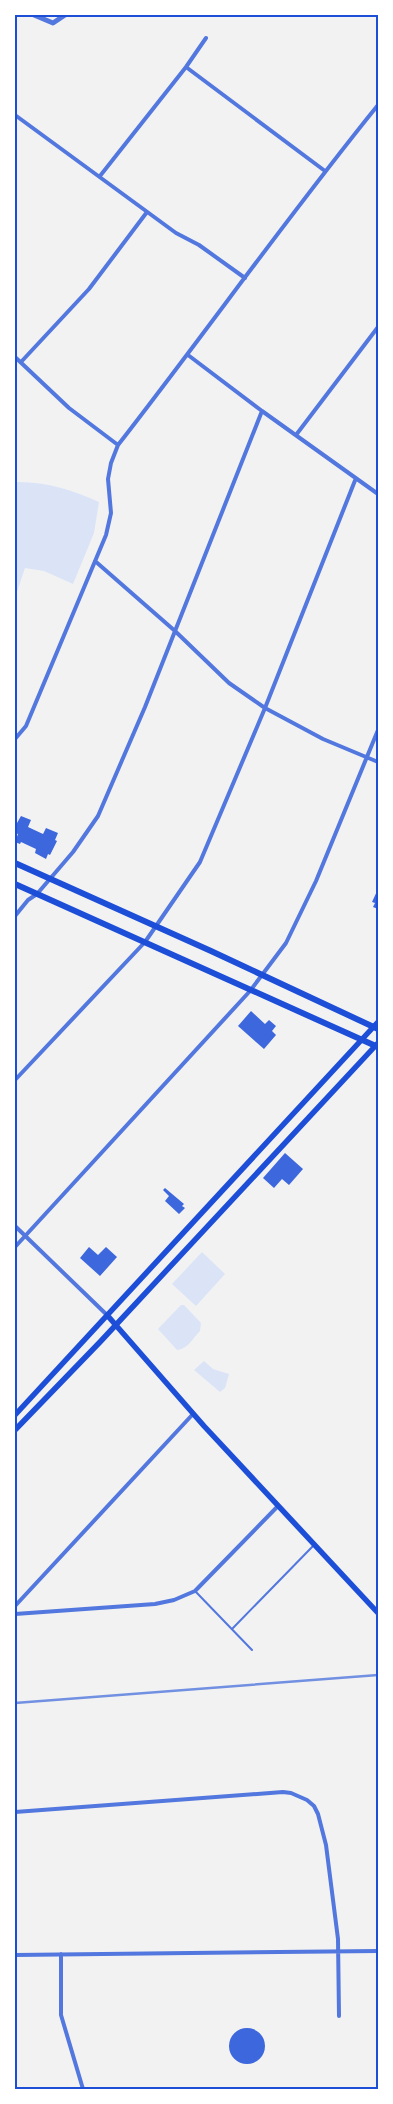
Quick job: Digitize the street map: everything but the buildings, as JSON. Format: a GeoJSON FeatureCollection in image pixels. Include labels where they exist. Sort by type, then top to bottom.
{"type":"FeatureCollection","features":[{"type":"Feature","properties":{"kind":"main road"},"geometry":{"type":"LineString","coordinates":[[15,863],[377,1026],[15,1415]]}},
{"type":"Feature","properties":{"kind":"main road"},"geometry":{"type":"LineString","coordinates":[[15,884],[250,991],[377,1045],[15,1430]]}},
{"type":"Feature","properties":{"kind":"main road"},"geometry":{"type":"LineString","coordinates":[[107,1315],[193,1414],[378,1613]]}},
{"type":"Feature","properties":{"kind":"street"},"geometry":{"type":"LineString","coordinates":[[34,15],[53,23],[65,15]]}},
{"type":"Feature","properties":{"kind":"street"},"geometry":{"type":"LineString","coordinates":[[100,176],[186,67],[206,38]]}},
{"type":"Feature","properties":{"kind":"street"},"geometry":{"type":"LineString","coordinates":[[186,67],[324,171]]}},
{"type":"Feature","properties":{"kind":"street"},"geometry":{"type":"LineString","coordinates":[[15,739],[26,726],[106,535],[111,513],[108,479],[111,463],[118,445],[188,355],[324,171],[378,105]]}},
{"type":"Feature","properties":{"kind":"street"},"geometry":{"type":"LineString","coordinates":[[15,115],[176,234],[199,246],[244,278]]}},
{"type":"Feature","properties":{"kind":"street"},"geometry":{"type":"LineString","coordinates":[[21,362],[89,289],[147,212]]}},
{"type":"Feature","properties":{"kind":"street"},"geometry":{"type":"LineString","coordinates":[[296,435],[378,327]]}},
{"type":"Feature","properties":{"kind":"street"},"geometry":{"type":"LineString","coordinates":[[372,335],[378,339]]}},
{"type":"Feature","properties":{"kind":"street"},"geometry":{"type":"LineString","coordinates":[[188,355],[262,412],[378,494]]}},
{"type":"Feature","properties":{"kind":"street"},"geometry":{"type":"LineString","coordinates":[[15,357],[69,408],[118,445]]}},
{"type":"Feature","properties":{"kind":"street"},"geometry":{"type":"LineString","coordinates":[[15,916],[28,900],[37,894],[73,852],[98,816],[145,707],[262,412]]}},
{"type":"Feature","properties":{"kind":"street"},"geometry":{"type":"LineString","coordinates":[[15,1080],[145,942],[200,862],[265,708],[356,478]]}},
{"type":"Feature","properties":{"kind":"street"},"geometry":{"type":"LineString","coordinates":[[96,561],[175,631],[229,683],[265,708],[323,739],[378,762]]}},
{"type":"Feature","properties":{"kind":"street"},"geometry":{"type":"LineString","coordinates":[[15,1247],[250,991],[286,942],[305,904],[378,730]]}},
{"type":"Feature","properties":{"kind":"street"},"geometry":{"type":"LineString","coordinates":[[15,1226],[107,1315]]}},
{"type":"Feature","properties":{"kind":"street"},"geometry":{"type":"LineString","coordinates":[[15,1606],[193,1414]]}},
{"type":"Feature","properties":{"kind":"street"},"geometry":{"type":"LineString","coordinates":[[15,1614],[155,1604],[174,1600],[195,1591],[278,1506]]}},
{"type":"Feature","properties":{"kind":"street"},"geometry":{"type":"LineString","coordinates":[[15,1812],[283,1792],[291,1793],[307,1800],[314,1806],[318,1814],[326,1845],[338,1952],[339,2016]]}},
{"type":"Feature","properties":{"kind":"street"},"geometry":{"type":"LineString","coordinates":[[15,1955],[378,1951]]}},
{"type":"Feature","properties":{"kind":"street"},"geometry":{"type":"LineString","coordinates":[[61,1954],[61,2015],[82,2089]]}},
{"type":"Feature","properties":{"kind":"lane"},"geometry":{"type":"LineString","coordinates":[[232,1629],[314,1545]]}},
{"type":"Feature","properties":{"kind":"lane"},"geometry":{"type":"LineString","coordinates":[[195,1591],[252,1650]]}},
{"type":"Feature","properties":{"kind":"shaded area"},"geometry":{"type":"Polygon","coordinates":[[[15,482],[58,487],[99,502],[94,533],[73,584],[44,571],[25,568],[15,598],[15,482]]]}},
{"type":"Feature","properties":{"kind":"shaded area"},"geometry":{"type":"Polygon","coordinates":[[[202,1252],[225,1274],[196,1306],[172,1284],[202,1252]]]}},
{"type":"Feature","properties":{"kind":"shaded area"},"geometry":{"type":"Polygon","coordinates":[[[181,1305],[184,1305],[201,1323],[200,1331],[190,1343],[184,1348],[177,1350],[158,1329],[181,1305]]]}},
{"type":"Feature","properties":{"kind":"shaded area"},"geometry":{"type":"Polygon","coordinates":[[[204,1361],[213,1369],[229,1374],[225,1388],[220,1392],[194,1370],[204,1361]]]}},
{"type":"Feature","properties":{"kind":"railway"},"geometry":{"type":"LineString","coordinates":[[15,1703],[378,1675]]}}]}
